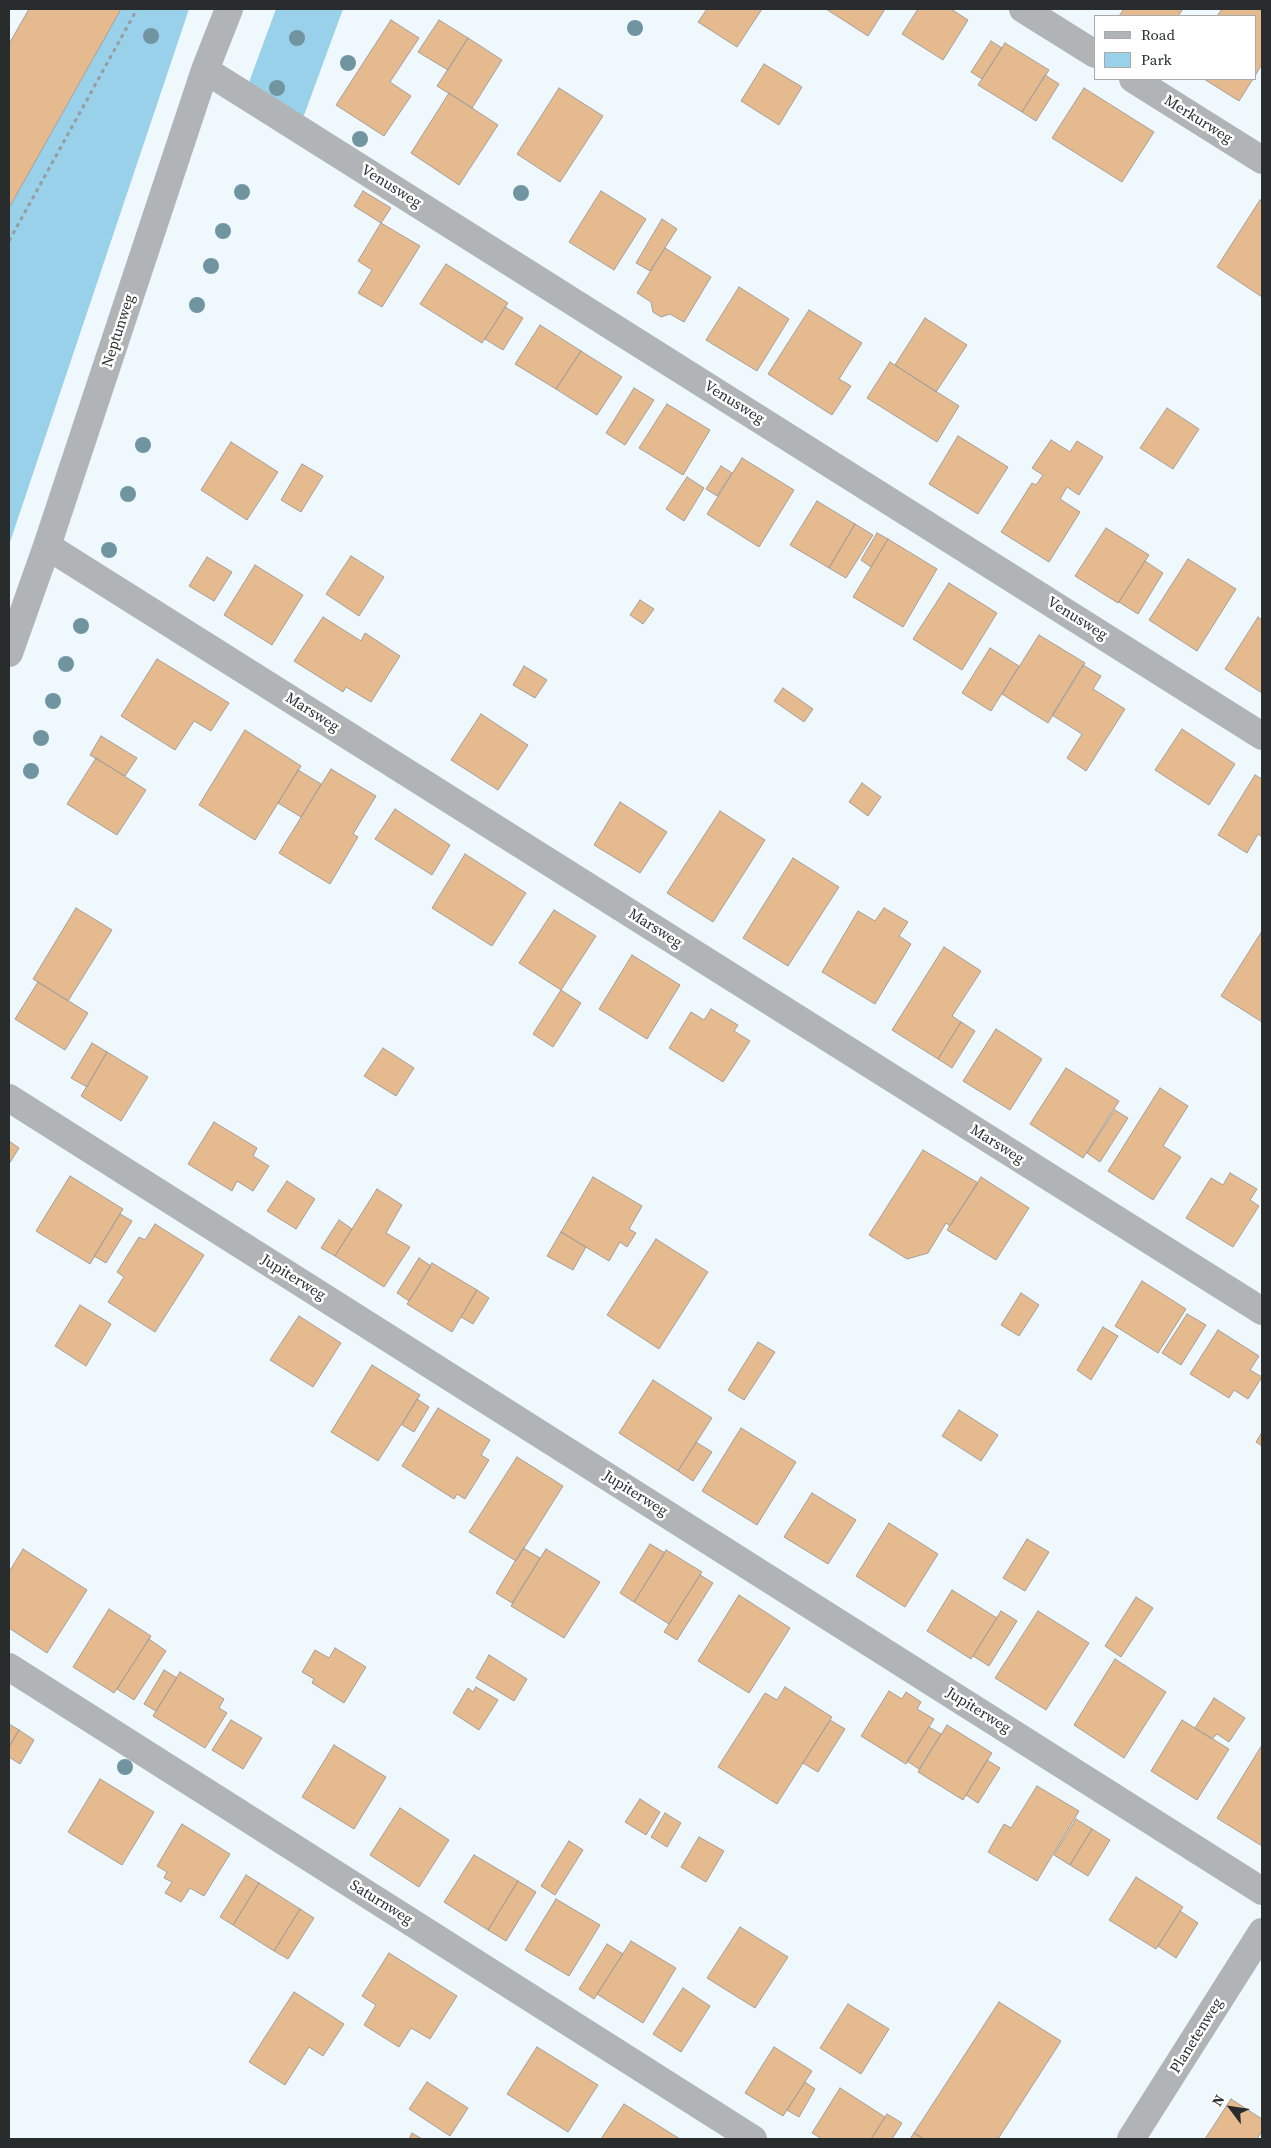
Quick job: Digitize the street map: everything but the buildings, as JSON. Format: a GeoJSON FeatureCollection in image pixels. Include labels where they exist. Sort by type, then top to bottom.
{"type":"FeatureCollection","features":[{"type":"Feature","properties":{"kind":"street","name":"Neptunweg"},"geometry":{"type":"LineString","coordinates":[[9,653],[47,546],[206,70],[229,9]]}},
{"type":"Feature","properties":{"kind":"street"},"geometry":{"type":"LineString","coordinates":[[1023,9],[1094,53]]}},
{"type":"Feature","properties":{"kind":"street","name":"Venusweg"},"geometry":{"type":"LineString","coordinates":[[206,70],[1262,736]]}},
{"type":"Feature","properties":{"kind":"street","name":"Merkurweg"},"geometry":{"type":"LineString","coordinates":[[1135,80],[1262,160]]}},
{"type":"Feature","properties":{"kind":"street","name":"Marsweg"},"geometry":{"type":"LineString","coordinates":[[47,546],[1262,1311]]}},
{"type":"Feature","properties":{"kind":"street","name":"Jupiterweg"},"geometry":{"type":"LineString","coordinates":[[9,1098],[1262,1891]]}},
{"type":"Feature","properties":{"kind":"street","name":"Saturnweg"},"geometry":{"type":"LineString","coordinates":[[9,1667],[753,2139]]}},
{"type":"Feature","properties":{"kind":"street","name":"Planetenweg"},"geometry":{"type":"LineString","coordinates":[[1131,2139],[1262,1932]]}},
{"type":"Feature","properties":{"kind":"path"},"geometry":{"type":"LineString","coordinates":[[9,242],[137,9]]}},
{"type":"Feature","properties":{"kind":"green space"},"geometry":{"type":"Polygon","coordinates":[[[121,9],[189,9],[9,545],[9,208],[121,9]]]}},
{"type":"Feature","properties":{"kind":"green space"},"geometry":{"type":"Polygon","coordinates":[[[276,9],[343,9],[303,118],[248,85],[276,9]]]}}]}
